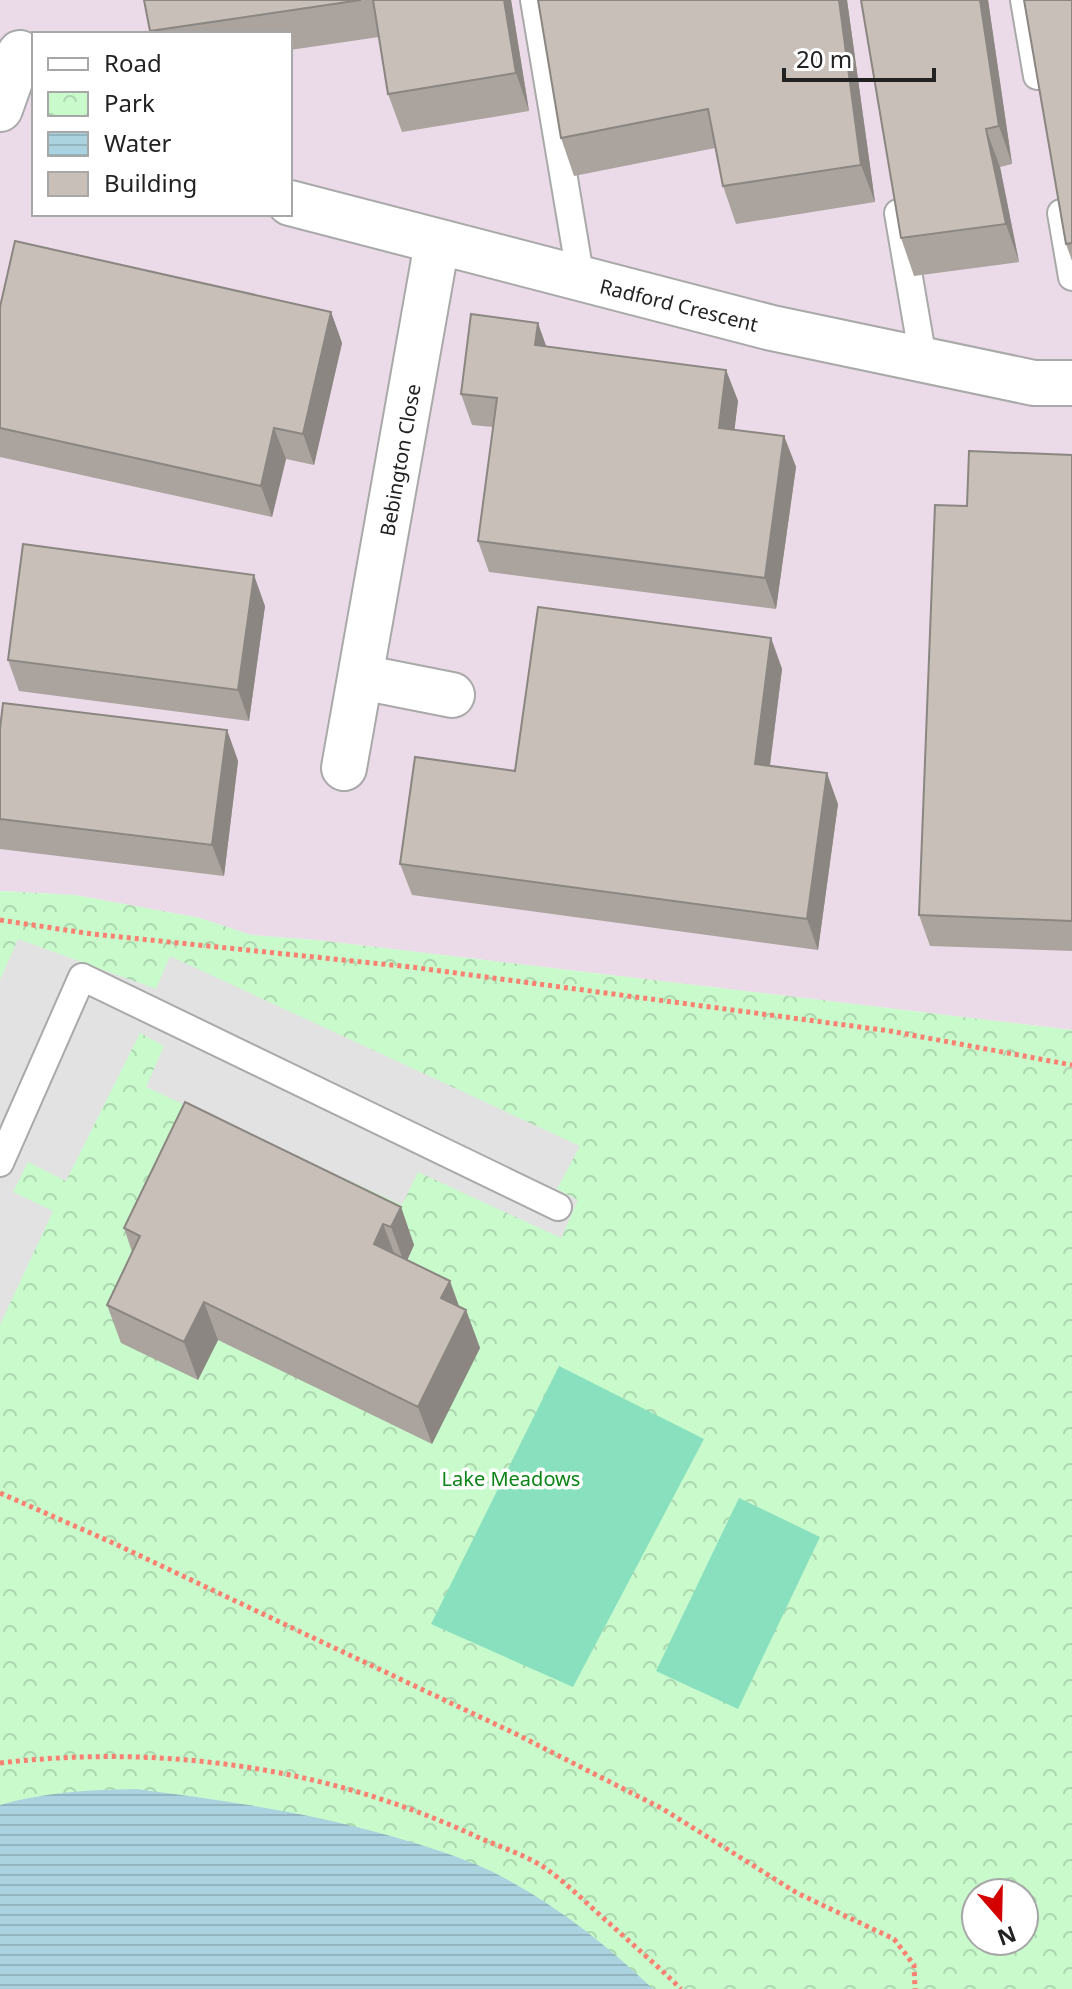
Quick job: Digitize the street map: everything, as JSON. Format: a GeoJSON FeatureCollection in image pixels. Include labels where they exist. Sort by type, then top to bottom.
{"type":"FeatureCollection","features":[{"type":"Feature","properties":{"kind":"street"},"geometry":{"type":"LineString","coordinates":[[0,109],[18,49]]}},
{"type":"Feature","properties":{"kind":"street","name":"Radford Crescent"},"geometry":{"type":"LineString","coordinates":[[292,204],[772,328],[1034,383],[1072,383]]}},
{"type":"Feature","properties":{"kind":"street","name":"Bebington Close"},"geometry":{"type":"LineString","coordinates":[[344,768],[437,243]]}},
{"type":"Feature","properties":{"kind":"street"},"geometry":{"type":"LineString","coordinates":[[361,677],[452,695]]}},
{"type":"Feature","properties":{"kind":"lane"},"geometry":{"type":"LineString","coordinates":[[534,0],[581,280]]}},
{"type":"Feature","properties":{"kind":"lane"},"geometry":{"type":"LineString","coordinates":[[1024,0],[1043,108]]}},
{"type":"Feature","properties":{"kind":"lane"},"geometry":{"type":"LineString","coordinates":[[1056,184],[1072,277]]}},
{"type":"Feature","properties":{"kind":"lane"},"geometry":{"type":"LineString","coordinates":[[894,188],[923,359]]}},
{"type":"Feature","properties":{"kind":"lane"},"geometry":{"type":"LineString","coordinates":[[2,1154],[82,977],[558,1207]]}},
{"type":"Feature","properties":{"kind":"path"},"geometry":{"type":"LineString","coordinates":[[0,920],[92,934],[411,967],[890,1031],[1072,1065]]}},
{"type":"Feature","properties":{"kind":"path"},"geometry":{"type":"LineString","coordinates":[[0,1493],[111,1542],[514,1733],[663,1809],[797,1893],[894,1939],[914,1965],[915,1989]]}},
{"type":"Feature","properties":{"kind":"path"},"geometry":{"type":"LineString","coordinates":[[0,1763],[38,1759],[172,1758],[291,1773],[370,1795],[436,1818],[543,1867],[681,1989]]}},
{"type":"Feature","properties":{"kind":"shaded area"},"geometry":{"type":"Polygon","coordinates":[[[0,0],[1072,0],[1072,1030],[317,940],[251,935],[200,918],[75,895],[0,891],[0,0]]]}},
{"type":"Feature","properties":{"kind":"shaded area"},"geometry":{"type":"Polygon","coordinates":[[[18,939],[156,989],[170,956],[580,1146],[557,1189],[578,1200],[561,1238],[418,1172],[402,1205],[146,1087],[164,1046],[140,1033],[66,1181],[28,1162],[13,1192],[53,1211],[0,1325],[0,980],[18,939]]]}},
{"type":"Feature","properties":{"kind":"green space","name":"Lake Meadows"},"geometry":{"type":"Polygon","coordinates":[[[0,891],[75,895],[200,918],[251,935],[317,940],[1072,1030],[1072,1989],[0,1989],[0,891]]]}},
{"type":"Feature","properties":{"kind":"green space"},"geometry":{"type":"Polygon","coordinates":[[[559,1366],[704,1439],[573,1687],[431,1624],[559,1366]]]}},
{"type":"Feature","properties":{"kind":"green space"},"geometry":{"type":"Polygon","coordinates":[[[739,1498],[820,1537],[738,1709],[656,1671],[739,1498]]]}},
{"type":"Feature","properties":{"kind":"water"},"geometry":{"type":"Polygon","coordinates":[[[136,1789],[309,1816],[377,1832],[461,1859],[491,1871],[556,1909],[616,1955],[653,1989],[0,1989],[0,1805],[67,1792],[136,1789]]]}},
{"type":"Feature","properties":{"kind":"building"},"geometry":{"type":"Polygon","coordinates":[[[144,0],[361,0],[150,31],[144,0]]]}},
{"type":"Feature","properties":{"kind":"building"},"geometry":{"type":"Polygon","coordinates":[[[373,0],[504,0],[516,73],[388,94],[373,0]]]}},
{"type":"Feature","properties":{"kind":"building"},"geometry":{"type":"Polygon","coordinates":[[[538,0],[839,0],[861,165],[723,186],[708,109],[561,138],[538,0]]]}},
{"type":"Feature","properties":{"kind":"building"},"geometry":{"type":"Polygon","coordinates":[[[861,0],[980,0],[999,126],[986,129],[1006,224],[901,238],[861,0]]]}},
{"type":"Feature","properties":{"kind":"building"},"geometry":{"type":"Polygon","coordinates":[[[1024,0],[1072,0],[1072,243],[1066,244],[1024,0]]]}},
{"type":"Feature","properties":{"kind":"building"},"geometry":{"type":"Polygon","coordinates":[[[15,241],[331,312],[303,434],[274,428],[261,486],[0,428],[0,307],[15,241]]]}},
{"type":"Feature","properties":{"kind":"building"},"geometry":{"type":"Polygon","coordinates":[[[471,314],[538,323],[535,345],[726,370],[719,428],[784,436],[765,578],[478,541],[497,398],[461,394],[471,314]]]}},
{"type":"Feature","properties":{"kind":"building"},"geometry":{"type":"Polygon","coordinates":[[[969,451],[1072,455],[1072,921],[919,915],[935,505],[967,506],[969,451]]]}},
{"type":"Feature","properties":{"kind":"building"},"geometry":{"type":"Polygon","coordinates":[[[23,544],[254,575],[238,690],[8,660],[23,544]]]}},
{"type":"Feature","properties":{"kind":"building"},"geometry":{"type":"Polygon","coordinates":[[[538,607],[771,638],[755,764],[827,773],[807,919],[400,864],[415,757],[515,771],[538,607]]]}},
{"type":"Feature","properties":{"kind":"building"},"geometry":{"type":"Polygon","coordinates":[[[3,703],[227,730],[212,845],[0,819],[3,703]]]}},
{"type":"Feature","properties":{"kind":"building"},"geometry":{"type":"Polygon","coordinates":[[[185,1102],[401,1207],[391,1227],[383,1224],[374,1244],[450,1281],[441,1298],[466,1310],[418,1407],[204,1302],[184,1342],[107,1305],[140,1236],[124,1228],[185,1102]]]}}]}
